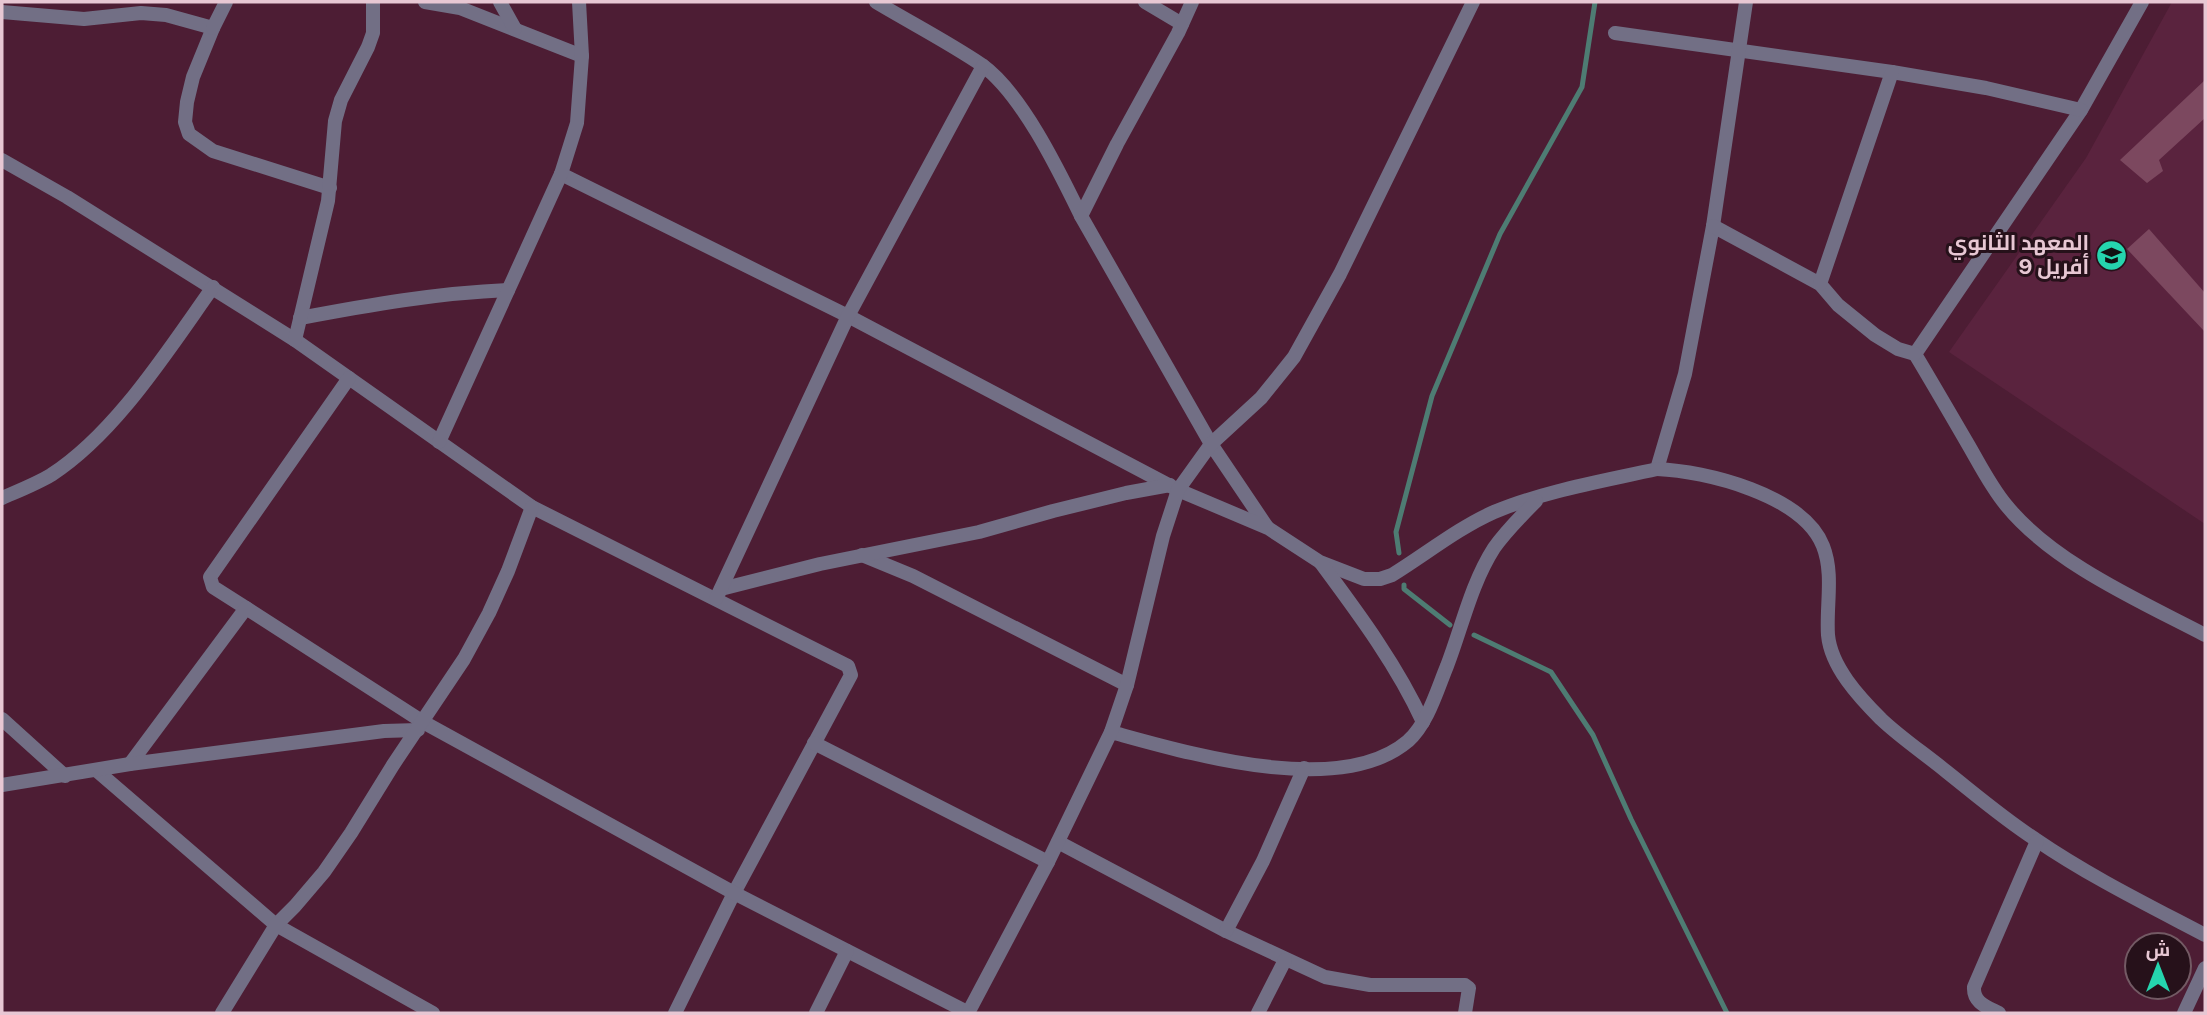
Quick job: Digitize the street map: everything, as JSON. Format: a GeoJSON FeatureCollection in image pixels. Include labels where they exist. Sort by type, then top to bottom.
{"type":"FeatureCollection","features":[{"type":"Feature","properties":{"kind":"street"},"geometry":{"type":"LineString","coordinates":[[226,2],[193,77],[185,122],[189,134],[213,151],[330,188]]}},
{"type":"Feature","properties":{"kind":"street"},"geometry":{"type":"LineString","coordinates":[[295,340],[330,188],[335,121],[341,100],[373,33],[373,2]]}},
{"type":"Feature","properties":{"kind":"street"},"geometry":{"type":"LineString","coordinates":[[425,2],[460,8],[582,56]]}},
{"type":"Feature","properties":{"kind":"street"},"geometry":{"type":"LineString","coordinates":[[500,2],[515,29]]}},
{"type":"Feature","properties":{"kind":"street"},"geometry":{"type":"LineString","coordinates":[[439,442],[561,174],[577,123],[582,56],[579,2]]}},
{"type":"Feature","properties":{"kind":"street"},"geometry":{"type":"LineString","coordinates":[[876,2],[983,66],[1023,111],[1211,444],[1268,528]]}},
{"type":"Feature","properties":{"kind":"street"},"geometry":{"type":"LineString","coordinates":[[1145,2],[1182,24]]}},
{"type":"Feature","properties":{"kind":"street"},"geometry":{"type":"LineString","coordinates":[[1081,216],[1192,2]]}},
{"type":"Feature","properties":{"kind":"street"},"geometry":{"type":"LineString","coordinates":[[349,378],[210,577],[213,587],[420,726],[734,893],[968,1013],[1048,862],[1111,732],[1127,685],[1174,488],[1211,444],[1261,398],[1294,357],[1340,274],[1473,2]]}},
{"type":"Feature","properties":{"kind":"street"},"geometry":{"type":"LineString","coordinates":[[1657,469],[1685,374],[1713,226],[1746,2]]}},
{"type":"Feature","properties":{"kind":"street"},"geometry":{"type":"LineString","coordinates":[[1915,354],[2081,110],[2142,2]]}},
{"type":"Feature","properties":{"kind":"street"},"geometry":{"type":"LineString","coordinates":[[2,12],[84,19],[141,13],[166,15],[213,29]]}},
{"type":"Feature","properties":{"kind":"street"},"geometry":{"type":"LineString","coordinates":[[1615,33],[1892,72],[2081,110]]}},
{"type":"Feature","properties":{"kind":"street"},"geometry":{"type":"LineString","coordinates":[[719,594],[848,316],[983,66]]}},
{"type":"Feature","properties":{"kind":"street"},"geometry":{"type":"LineString","coordinates":[[1820,284],[1892,72]]}},
{"type":"Feature","properties":{"kind":"street"},"geometry":{"type":"LineString","coordinates":[[2,160],[67,197],[295,340],[533,507],[719,594],[850,668],[851,674],[734,893],[675,1013]]}},
{"type":"Feature","properties":{"kind":"street"},"geometry":{"type":"LineString","coordinates":[[561,174],[848,316],[1174,488],[1268,528],[1320,562],[1364,579],[1380,579],[1495,512],[1540,497],[1657,469],[1682,470],[1748,487],[1792,510],[1815,531],[1823,547],[1828,570],[1828,637],[1833,654],[1843,674],[1881,719],[2037,841],[2135,899],[2205,935]]}},
{"type":"Feature","properties":{"kind":"street"},"geometry":{"type":"LineString","coordinates":[[1713,226],[1820,284],[1838,305],[1875,335],[1898,349],[1915,354],[1982,469],[2006,505],[2034,533],[2060,554],[2124,594],[2205,635]]}},
{"type":"Feature","properties":{"kind":"street"},"geometry":{"type":"LineString","coordinates":[[2,498],[50,476],[78,455],[148,377],[213,287]]}},
{"type":"Feature","properties":{"kind":"street"},"geometry":{"type":"LineString","coordinates":[[300,318],[386,301],[508,290]]}},
{"type":"Feature","properties":{"kind":"street"},"geometry":{"type":"LineString","coordinates":[[719,594],[820,564],[979,532],[1126,493],[1174,488]]}},
{"type":"Feature","properties":{"kind":"street"},"geometry":{"type":"LineString","coordinates":[[1111,732],[1194,755],[1282,768],[1364,764],[1392,751],[1409,740],[1423,722],[1482,570],[1508,530],[1540,497]]}},
{"type":"Feature","properties":{"kind":"street"},"geometry":{"type":"LineString","coordinates":[[222,1013],[276,925],[324,872],[464,659],[489,613],[533,507]]}},
{"type":"Feature","properties":{"kind":"street"},"geometry":{"type":"LineString","coordinates":[[862,555],[913,576],[1127,685]]}},
{"type":"Feature","properties":{"kind":"street"},"geometry":{"type":"LineString","coordinates":[[1320,562],[1346,596],[1410,694],[1423,722]]}},
{"type":"Feature","properties":{"kind":"street"},"geometry":{"type":"LineString","coordinates":[[130,764],[246,608]]}},
{"type":"Feature","properties":{"kind":"street"},"geometry":{"type":"LineString","coordinates":[[2,719],[65,776]]}},
{"type":"Feature","properties":{"kind":"street"},"geometry":{"type":"LineString","coordinates":[[2,785],[130,764],[420,726]]}},
{"type":"Feature","properties":{"kind":"street"},"geometry":{"type":"LineString","coordinates":[[814,743],[1048,862]]}},
{"type":"Feature","properties":{"kind":"street"},"geometry":{"type":"LineString","coordinates":[[1226,931],[1263,861],[1304,768]]}},
{"type":"Feature","properties":{"kind":"street"},"geometry":{"type":"LineString","coordinates":[[96,770],[276,925],[433,1013]]}},
{"type":"Feature","properties":{"kind":"street"},"geometry":{"type":"LineString","coordinates":[[1999,1013],[1977,1001],[1973,995],[1974,987],[2037,841]]}},
{"type":"Feature","properties":{"kind":"street"},"geometry":{"type":"LineString","coordinates":[[1058,842],[1226,931],[1325,977],[1370,985],[1465,985],[1469,988],[1465,1013]]}},
{"type":"Feature","properties":{"kind":"street"},"geometry":{"type":"LineString","coordinates":[[816,1013],[847,951]]}},
{"type":"Feature","properties":{"kind":"street"},"geometry":{"type":"LineString","coordinates":[[1258,1013],[1284,960]]}},
{"type":"Feature","properties":{"kind":"street"},"geometry":{"type":"LineString","coordinates":[[2184,1013],[2205,968]]}},
{"type":"Feature","properties":{"kind":"shaded area","name":"المعهد الثانوي 9 أفريل"},"geometry":{"type":"Polygon","coordinates":[[[2172,2],[2205,2],[2205,524],[1949,352],[2086,158],[2172,2]]]}},
{"type":"Feature","properties":{"kind":"building"},"geometry":{"type":"Polygon","coordinates":[[[2205,80],[2205,118],[2159,160],[2163,171],[2147,183],[2120,160],[2205,80]]]}},
{"type":"Feature","properties":{"kind":"building"},"geometry":{"type":"Polygon","coordinates":[[[2149,229],[2205,293],[2205,332],[2127,249],[2149,229]]]}},
{"type":"Feature","properties":{"kind":"waterway"},"geometry":{"type":"LineString","coordinates":[[1399,553],[1396,532],[1432,396],[1500,234],[1582,87],[1595,2]]}},
{"type":"Feature","properties":{"kind":"waterway"},"geometry":{"type":"LineString","coordinates":[[1404,585],[1404,589],[1450,625]]}},
{"type":"Feature","properties":{"kind":"waterway"},"geometry":{"type":"LineString","coordinates":[[1474,635],[1551,672],[1593,735],[1631,819],[1727,1013]]}},
{"type":"Feature","properties":{"kind":"place","name":"المعهد الثانوي 9 أفريل"},"geometry":{"type":"Point","coordinates":[2112,255]}}]}
